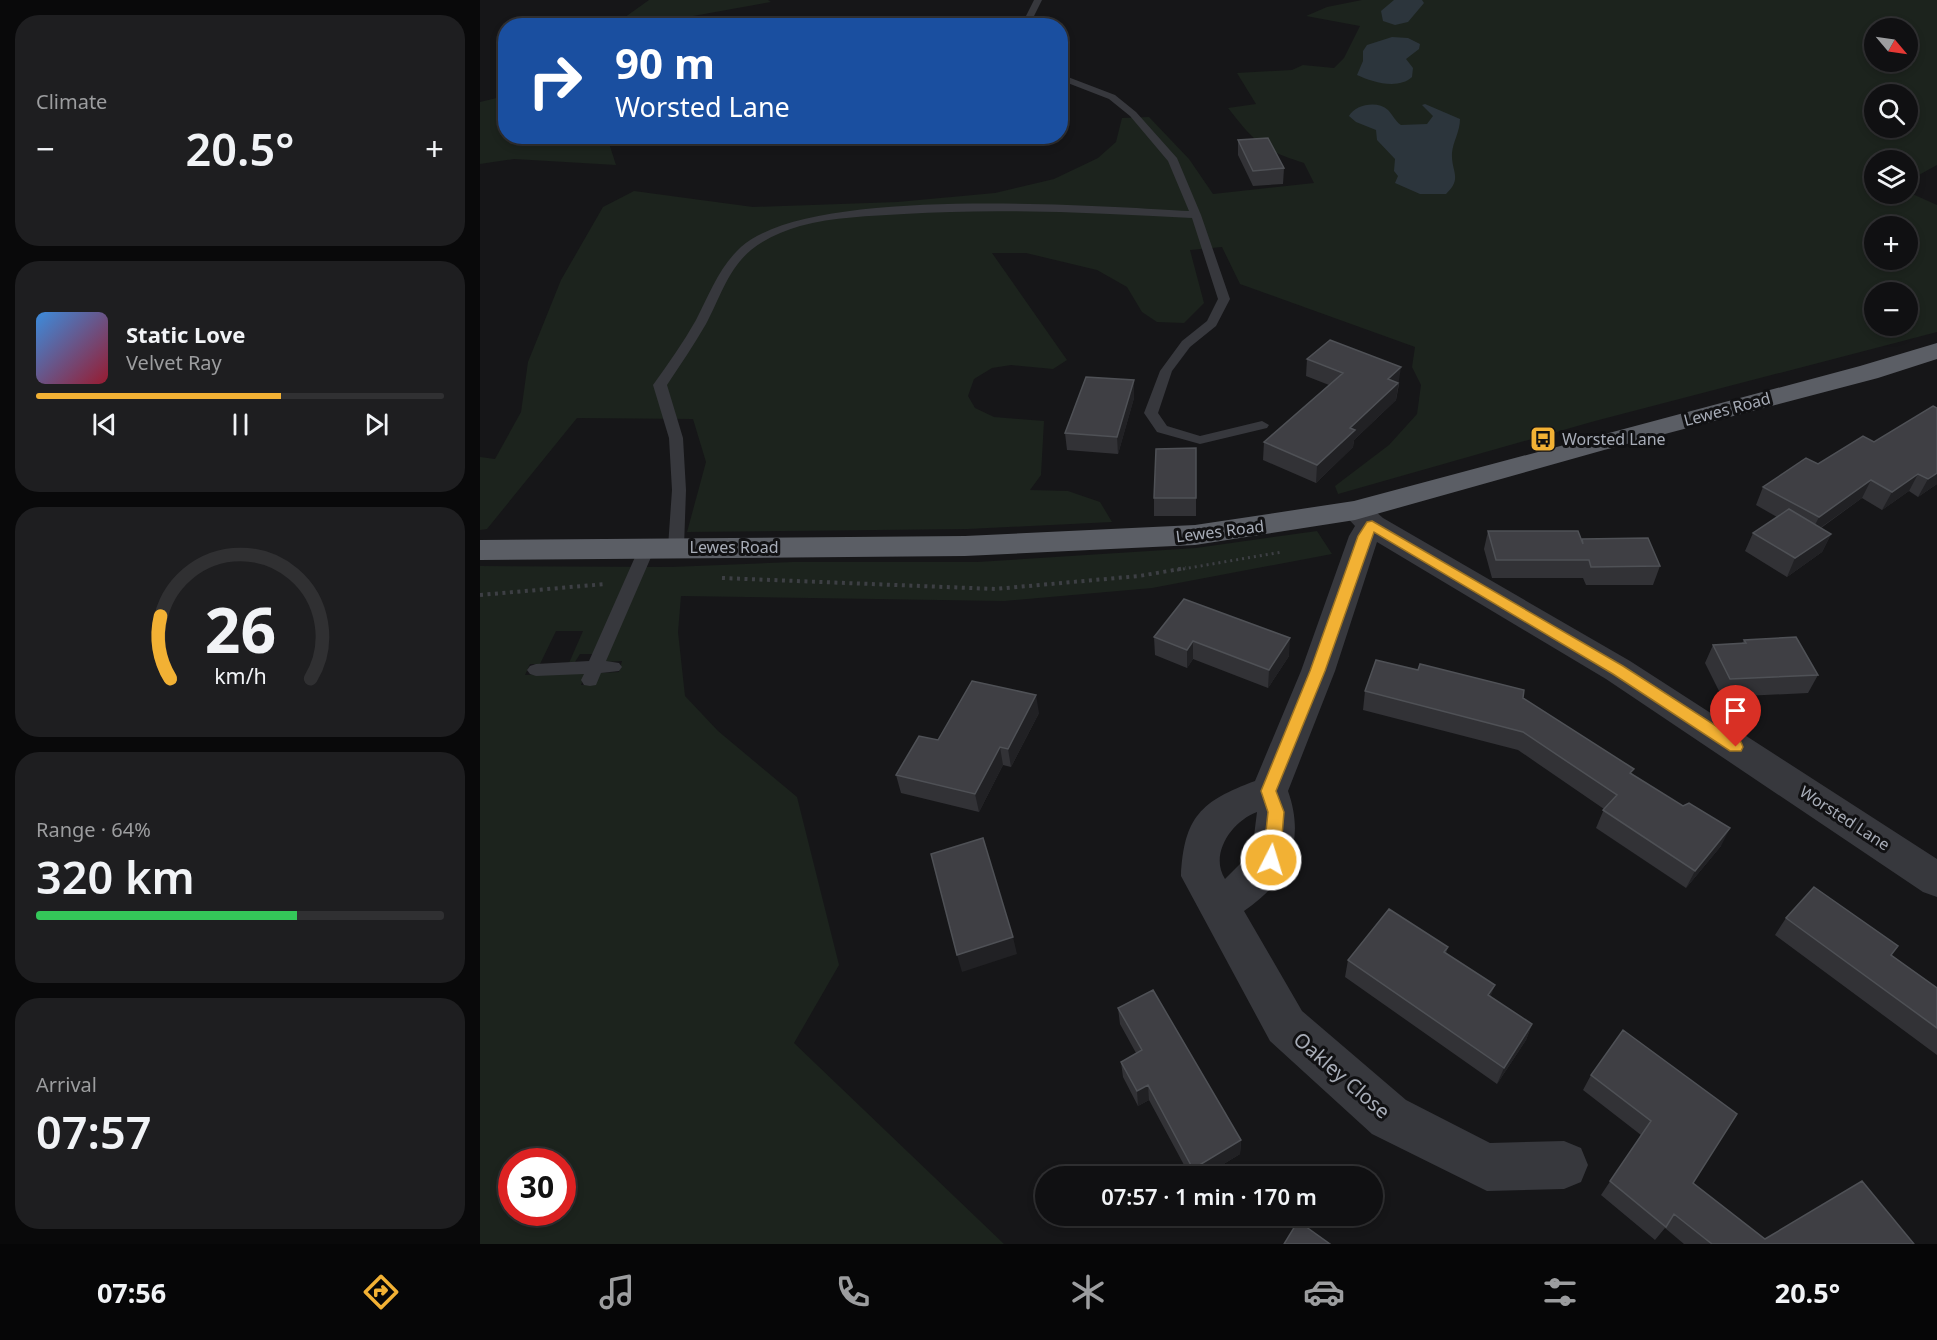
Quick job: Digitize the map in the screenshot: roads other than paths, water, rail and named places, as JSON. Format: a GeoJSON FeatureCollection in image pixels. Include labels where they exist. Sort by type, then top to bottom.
{"type":"FeatureCollection","features":[{"type":"Feature","properties":{"kind":"highway","name":"Lewes Road"},"geometry":{"type":"LineString","coordinates":[[480,550],[965,546],[1195,535],[1363,518],[1594,444],[1869,372],[1937,351]]}},
{"type":"Feature","properties":{"kind":"street"},"geometry":{"type":"LineString","coordinates":[[1220,905],[1243,889],[1271,860],[1276,812],[1269,791],[1317,671],[1364,536],[1363,518]]}},
{"type":"Feature","properties":{"kind":"street","name":"Worsted Lane"},"geometry":{"type":"LineString","coordinates":[[1363,518],[1618,670],[1928,871],[1937,880]]}},
{"type":"Feature","properties":{"kind":"street","name":"Oakley Close"},"geometry":{"type":"LineString","coordinates":[[1269,791],[1238,804],[1212,824],[1202,846],[1201,876],[1220,905],[1286,1026],[1389,1117],[1487,1167],[1564,1165]]}},
{"type":"Feature","properties":{"kind":"lane"},"geometry":{"type":"LineString","coordinates":[[1029,18],[1038,0]]}},
{"type":"Feature","properties":{"kind":"lane"},"geometry":{"type":"LineString","coordinates":[[1068,80],[1112,97],[1133,114],[1173,160],[1196,215],[1224,299],[1212,323],[1186,344],[1166,371],[1151,413],[1162,429],[1200,440],[1262,425]]}},
{"type":"Feature","properties":{"kind":"lane"},"geometry":{"type":"LineString","coordinates":[[593,674],[662,548],[679,490],[676,438],[660,385],[696,330],[725,272],[748,247],[776,230],[813,220],[955,207],[1070,207],[1196,215]]}},
{"type":"Feature","properties":{"kind":"lane"},"geometry":{"type":"LineString","coordinates":[[536,670],[593,674],[613,667]]}},
{"type":"Feature","properties":{"kind":"place","name":"Worsted Lane"},"geometry":{"type":"Point","coordinates":[1543,439]}}]}
